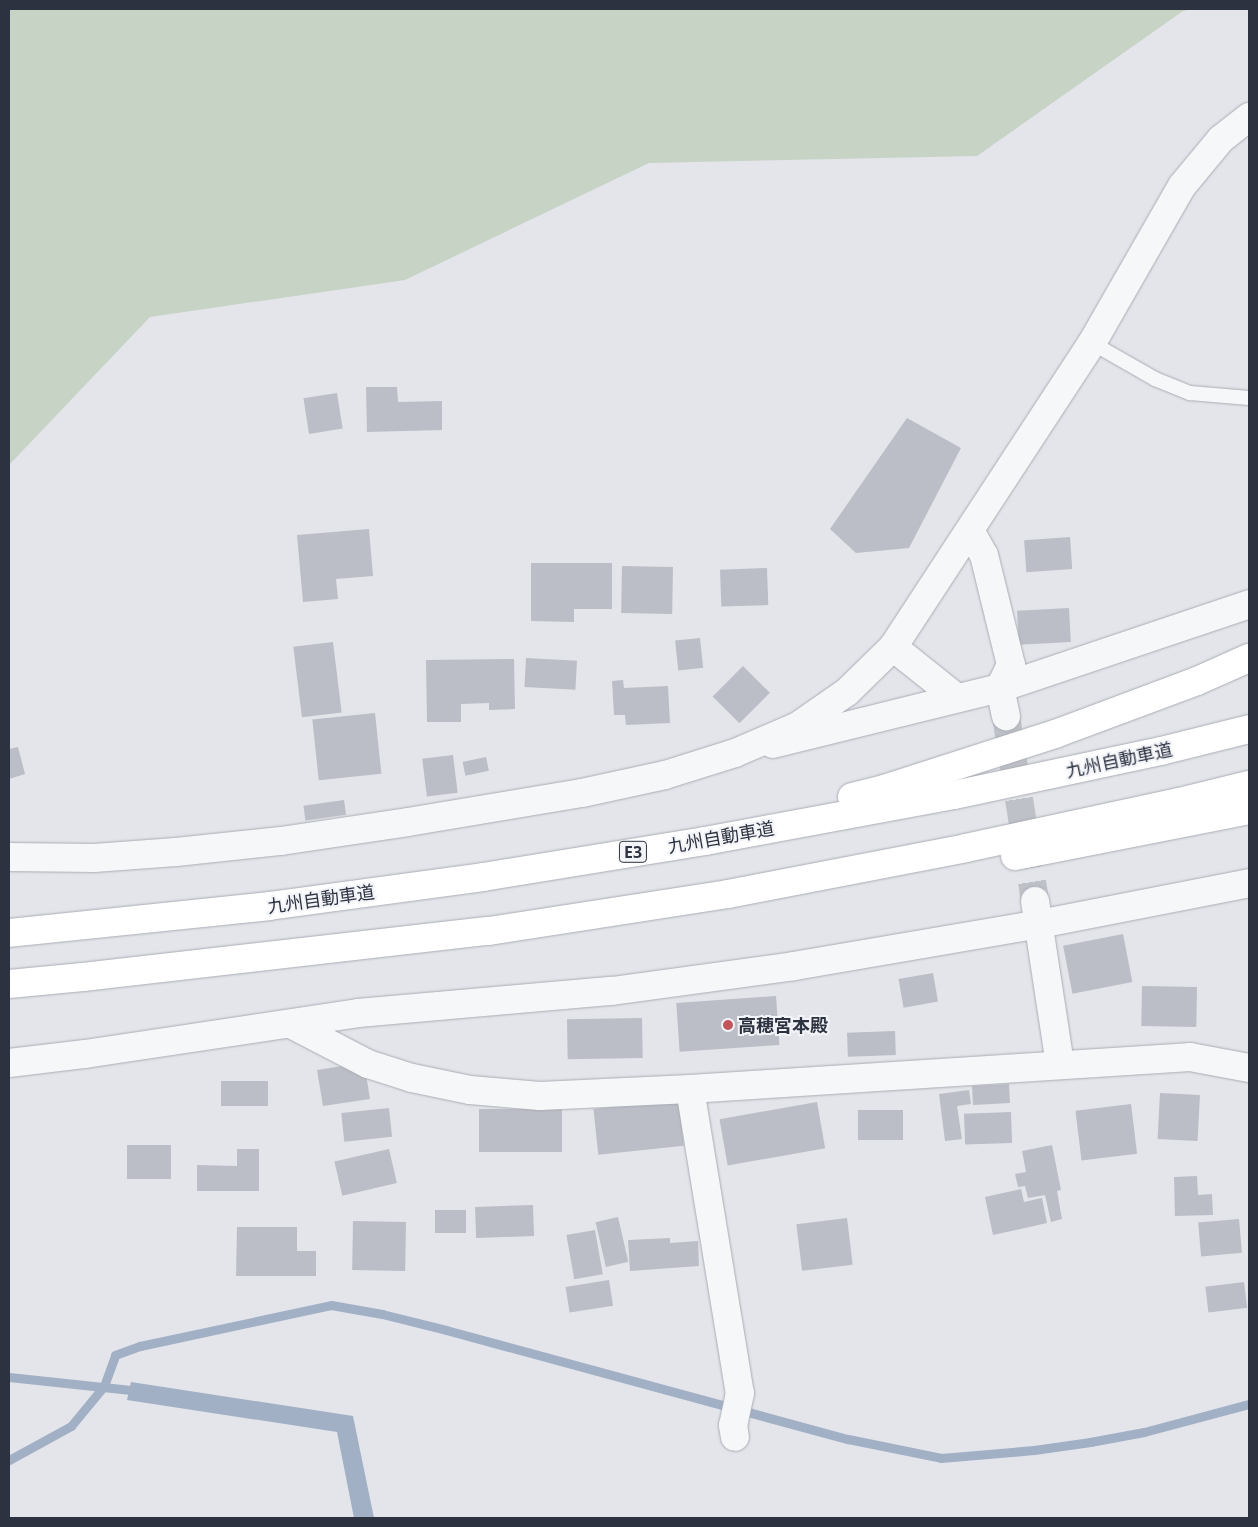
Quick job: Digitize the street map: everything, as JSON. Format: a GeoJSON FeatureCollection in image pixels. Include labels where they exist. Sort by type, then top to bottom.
{"type":"FeatureCollection","features":[{"type":"Feature","properties":{"kind":"highway"},"geometry":{"type":"LineString","coordinates":[[278,904],[481,877],[704,832],[887,788],[1055,734],[1197,681],[1249,658]]}},
{"type":"Feature","properties":{"kind":"highway","name":"九州自動車道"},"geometry":{"type":"LineString","coordinates":[[9,933],[278,904],[483,877],[705,841],[954,795],[1161,751],[1249,729]]}},
{"type":"Feature","properties":{"kind":"highway"},"geometry":{"type":"LineString","coordinates":[[489,931],[747,891],[976,846],[1249,785]]}},
{"type":"Feature","properties":{"kind":"highway"},"geometry":{"type":"LineString","coordinates":[[9,984],[743,903],[967,866],[1249,810]]}},
{"type":"Feature","properties":{"kind":"street"},"geometry":{"type":"LineString","coordinates":[[735,753],[805,721],[847,692],[893,647],[971,532],[1092,343],[1182,186],[1221,139],[1249,117]]}},
{"type":"Feature","properties":{"kind":"street"},"geometry":{"type":"LineString","coordinates":[[971,532],[984,555],[1011,665],[1000,688],[1006,716]]}},
{"type":"Feature","properties":{"kind":"street"},"geometry":{"type":"LineString","coordinates":[[9,857],[94,858],[281,841],[582,793],[665,775],[735,753],[1000,688],[1249,604]]}},
{"type":"Feature","properties":{"kind":"street"},"geometry":{"type":"LineString","coordinates":[[893,647],[957,698]]}},
{"type":"Feature","properties":{"kind":"street"},"geometry":{"type":"LineString","coordinates":[[9,1062],[85,1054],[358,1013],[612,991],[794,966],[1037,913],[1249,883]]}},
{"type":"Feature","properties":{"kind":"street"},"geometry":{"type":"LineString","coordinates":[[1037,913],[1060,1064]]}},
{"type":"Feature","properties":{"kind":"street"},"geometry":{"type":"LineString","coordinates":[[291,1024],[368,1064],[412,1078],[470,1090],[540,1096],[690,1089],[1190,1057],[1249,1068]]}},
{"type":"Feature","properties":{"kind":"street"},"geometry":{"type":"LineString","coordinates":[[690,1089],[740,1393],[734,1431]]}},
{"type":"Feature","properties":{"kind":"lane"},"geometry":{"type":"LineString","coordinates":[[1092,343],[1155,379],[1190,393],[1249,398]]}},
{"type":"Feature","properties":{"kind":"green space"},"geometry":{"type":"Polygon","coordinates":[[[9,9],[1193,9],[1183,11],[977,156],[649,163],[405,280],[150,317],[9,465],[9,9]]]}},
{"type":"Feature","properties":{"kind":"water"},"geometry":{"type":"Polygon","coordinates":[[[131,1382],[353,1416],[374,1518],[354,1518],[337,1432],[127,1400],[131,1382]]]}},
{"type":"Feature","properties":{"kind":"building"},"geometry":{"type":"Polygon","coordinates":[[[366,387],[397,387],[398,402],[442,401],[442,430],[367,432],[366,387]]]}},
{"type":"Feature","properties":{"kind":"building"},"geometry":{"type":"Polygon","coordinates":[[[337,393],[343,429],[309,434],[303,398],[337,393]]]}},
{"type":"Feature","properties":{"kind":"building"},"geometry":{"type":"Polygon","coordinates":[[[907,418],[961,448],[909,548],[856,553],[830,529],[907,418]]]}},
{"type":"Feature","properties":{"kind":"building"},"geometry":{"type":"Polygon","coordinates":[[[369,529],[373,576],[336,579],[338,599],[303,602],[297,535],[369,529]]]}},
{"type":"Feature","properties":{"kind":"building"},"geometry":{"type":"Polygon","coordinates":[[[1070,537],[1072,569],[1026,572],[1024,540],[1070,537]]]}},
{"type":"Feature","properties":{"kind":"building"},"geometry":{"type":"Polygon","coordinates":[[[531,563],[612,563],[612,609],[574,609],[574,622],[531,621],[531,563]]]}},
{"type":"Feature","properties":{"kind":"building"},"geometry":{"type":"Polygon","coordinates":[[[622,566],[673,567],[672,614],[621,613],[622,566]]]}},
{"type":"Feature","properties":{"kind":"building"},"geometry":{"type":"Polygon","coordinates":[[[767,568],[768,605],[721,607],[720,570],[767,568]]]}},
{"type":"Feature","properties":{"kind":"building"},"geometry":{"type":"Polygon","coordinates":[[[1069,608],[1071,642],[1019,645],[1017,611],[1069,608]]]}},
{"type":"Feature","properties":{"kind":"building"},"geometry":{"type":"Polygon","coordinates":[[[700,638],[703,668],[678,670],[675,641],[700,638]]]}},
{"type":"Feature","properties":{"kind":"building"},"geometry":{"type":"Polygon","coordinates":[[[333,642],[342,712],[302,717],[293,647],[333,642]]]}},
{"type":"Feature","properties":{"kind":"building"},"geometry":{"type":"Polygon","coordinates":[[[526,658],[577,661],[575,690],[524,687],[526,658]]]}},
{"type":"Feature","properties":{"kind":"building"},"geometry":{"type":"Polygon","coordinates":[[[514,659],[515,709],[489,710],[489,703],[461,704],[461,722],[427,722],[426,660],[514,659]]]}},
{"type":"Feature","properties":{"kind":"building"},"geometry":{"type":"Polygon","coordinates":[[[743,666],[770,693],[739,723],[713,696],[743,666]]]}},
{"type":"Feature","properties":{"kind":"building"},"geometry":{"type":"Polygon","coordinates":[[[623,680],[624,688],[668,686],[670,723],[626,725],[625,715],[614,715],[612,681],[623,680]]]}},
{"type":"Feature","properties":{"kind":"building"},"geometry":{"type":"Polygon","coordinates":[[[375,713],[381,774],[319,780],[312,720],[375,713]]]}},
{"type":"Feature","properties":{"kind":"building"},"geometry":{"type":"Polygon","coordinates":[[[18,747],[25,774],[9,779],[9,749],[18,747]]]}},
{"type":"Feature","properties":{"kind":"building"},"geometry":{"type":"Polygon","coordinates":[[[453,755],[458,793],[427,796],[422,759],[453,755]]]}},
{"type":"Feature","properties":{"kind":"building"},"geometry":{"type":"Polygon","coordinates":[[[486,757],[489,771],[465,776],[463,762],[486,757]]]}},
{"type":"Feature","properties":{"kind":"building"},"geometry":{"type":"Polygon","coordinates":[[[344,800],[346,815],[305,821],[303,806],[344,800]]]}},
{"type":"Feature","properties":{"kind":"building"},"geometry":{"type":"Polygon","coordinates":[[[1123,934],[1132,982],[1072,994],[1063,946],[1123,934]]]}},
{"type":"Feature","properties":{"kind":"building"},"geometry":{"type":"Polygon","coordinates":[[[933,973],[938,1002],[904,1008],[899,979],[933,973]]]}},
{"type":"Feature","properties":{"kind":"building"},"geometry":{"type":"Polygon","coordinates":[[[1142,986],[1197,987],[1196,1027],[1141,1026],[1142,986]]]}},
{"type":"Feature","properties":{"kind":"building","name":"高穂宮本殿"},"geometry":{"type":"Polygon","coordinates":[[[776,996],[779,1045],[680,1052],[676,1003],[776,996]]]}},
{"type":"Feature","properties":{"kind":"building"},"geometry":{"type":"Polygon","coordinates":[[[642,1018],[643,1058],[568,1059],[567,1019],[642,1018]]]}},
{"type":"Feature","properties":{"kind":"building"},"geometry":{"type":"Polygon","coordinates":[[[895,1031],[896,1055],[848,1057],[847,1033],[895,1031]]]}},
{"type":"Feature","properties":{"kind":"building"},"geometry":{"type":"Polygon","coordinates":[[[349,1065],[350,1071],[365,1068],[370,1099],[323,1106],[317,1070],[349,1065]]]}},
{"type":"Feature","properties":{"kind":"building"},"geometry":{"type":"Polygon","coordinates":[[[221,1081],[268,1081],[268,1106],[221,1106],[221,1081]]]}},
{"type":"Feature","properties":{"kind":"building"},"geometry":{"type":"Polygon","coordinates":[[[1009,1084],[1010,1103],[973,1105],[972,1086],[1009,1084]]]}},
{"type":"Feature","properties":{"kind":"building"},"geometry":{"type":"Polygon","coordinates":[[[969,1090],[971,1104],[957,1106],[962,1139],[945,1141],[939,1094],[969,1090]]]}},
{"type":"Feature","properties":{"kind":"building"},"geometry":{"type":"Polygon","coordinates":[[[1160,1093],[1200,1095],[1198,1141],[1158,1139],[1160,1093]]]}},
{"type":"Feature","properties":{"kind":"building"},"geometry":{"type":"Polygon","coordinates":[[[679,1100],[684,1146],[598,1155],[593,1109],[679,1100]]]}},
{"type":"Feature","properties":{"kind":"building"},"geometry":{"type":"Polygon","coordinates":[[[817,1102],[825,1148],[728,1165],[720,1119],[817,1102]]]}},
{"type":"Feature","properties":{"kind":"building"},"geometry":{"type":"Polygon","coordinates":[[[1131,1104],[1137,1154],[1082,1160],[1075,1111],[1131,1104]]]}},
{"type":"Feature","properties":{"kind":"building"},"geometry":{"type":"Polygon","coordinates":[[[389,1108],[392,1137],[344,1142],[341,1113],[389,1108]]]}},
{"type":"Feature","properties":{"kind":"building"},"geometry":{"type":"Polygon","coordinates":[[[479,1109],[562,1109],[562,1152],[479,1152],[479,1109]]]}},
{"type":"Feature","properties":{"kind":"building"},"geometry":{"type":"Polygon","coordinates":[[[858,1110],[903,1110],[903,1140],[858,1140],[858,1110]]]}},
{"type":"Feature","properties":{"kind":"building"},"geometry":{"type":"Polygon","coordinates":[[[1011,1112],[1012,1143],[965,1145],[964,1114],[1011,1112]]]}},
{"type":"Feature","properties":{"kind":"building"},"geometry":{"type":"Polygon","coordinates":[[[127,1145],[171,1145],[171,1179],[127,1179],[127,1145]]]}},
{"type":"Feature","properties":{"kind":"building"},"geometry":{"type":"Polygon","coordinates":[[[1052,1145],[1061,1190],[1057,1191],[1062,1219],[1051,1222],[1045,1195],[1028,1198],[1025,1186],[1018,1187],[1015,1174],[1026,1172],[1022,1151],[1052,1145]]]}},
{"type":"Feature","properties":{"kind":"building"},"geometry":{"type":"Polygon","coordinates":[[[237,1149],[259,1149],[259,1191],[197,1191],[197,1165],[237,1166],[237,1149]]]}},
{"type":"Feature","properties":{"kind":"building"},"geometry":{"type":"Polygon","coordinates":[[[389,1149],[397,1183],[342,1196],[334,1162],[389,1149]]]}},
{"type":"Feature","properties":{"kind":"building"},"geometry":{"type":"Polygon","coordinates":[[[1197,1176],[1198,1195],[1212,1194],[1213,1215],[1175,1216],[1174,1177],[1197,1176]]]}},
{"type":"Feature","properties":{"kind":"building"},"geometry":{"type":"Polygon","coordinates":[[[1021,1189],[1024,1202],[1042,1198],[1047,1223],[993,1235],[985,1197],[1021,1189]]]}},
{"type":"Feature","properties":{"kind":"building"},"geometry":{"type":"Polygon","coordinates":[[[533,1205],[534,1236],[476,1238],[475,1207],[533,1205]]]}},
{"type":"Feature","properties":{"kind":"building"},"geometry":{"type":"Polygon","coordinates":[[[435,1210],[466,1210],[466,1233],[435,1233],[435,1210]]]}},
{"type":"Feature","properties":{"kind":"building"},"geometry":{"type":"Polygon","coordinates":[[[618,1217],[628,1262],[606,1267],[596,1222],[618,1217]]]}},
{"type":"Feature","properties":{"kind":"building"},"geometry":{"type":"Polygon","coordinates":[[[847,1218],[853,1265],[802,1271],[796,1224],[847,1218]]]}},
{"type":"Feature","properties":{"kind":"building"},"geometry":{"type":"Polygon","coordinates":[[[1239,1219],[1242,1253],[1201,1256],[1198,1223],[1239,1219]]]}},
{"type":"Feature","properties":{"kind":"building"},"geometry":{"type":"Polygon","coordinates":[[[353,1221],[406,1222],[405,1271],[352,1270],[353,1221]]]}},
{"type":"Feature","properties":{"kind":"building"},"geometry":{"type":"Polygon","coordinates":[[[237,1227],[297,1227],[297,1251],[316,1251],[316,1276],[236,1276],[237,1227]]]}},
{"type":"Feature","properties":{"kind":"building"},"geometry":{"type":"Polygon","coordinates":[[[595,1230],[603,1274],[574,1279],[566,1235],[595,1230]]]}},
{"type":"Feature","properties":{"kind":"building"},"geometry":{"type":"Polygon","coordinates":[[[670,1238],[670,1243],[698,1241],[699,1266],[630,1271],[628,1240],[670,1238]]]}},
{"type":"Feature","properties":{"kind":"building"},"geometry":{"type":"Polygon","coordinates":[[[609,1280],[613,1306],[570,1313],[566,1287],[609,1280]]]}},
{"type":"Feature","properties":{"kind":"building"},"geometry":{"type":"Polygon","coordinates":[[[1244,1282],[1247,1308],[1208,1313],[1205,1287],[1244,1282]]]}},
{"type":"Feature","properties":{"kind":"waterway"},"geometry":{"type":"LineString","coordinates":[[9,1460],[71,1426],[104,1386],[115,1355],[140,1346],[331,1305],[382,1314],[446,1330],[848,1439],[941,1458],[1034,1450],[1090,1442],[1144,1432],[1249,1404]]}},
{"type":"Feature","properties":{"kind":"waterway"},"geometry":{"type":"LineString","coordinates":[[9,1377],[140,1391]]}},
{"type":"Feature","properties":{"kind":"tunnel"},"geometry":{"type":"LineString","coordinates":[[1006,716],[1035,901]]}},
{"type":"Feature","properties":{"kind":"place","name":"高穂宮本殿"},"geometry":{"type":"Point","coordinates":[728,1025]}}]}
